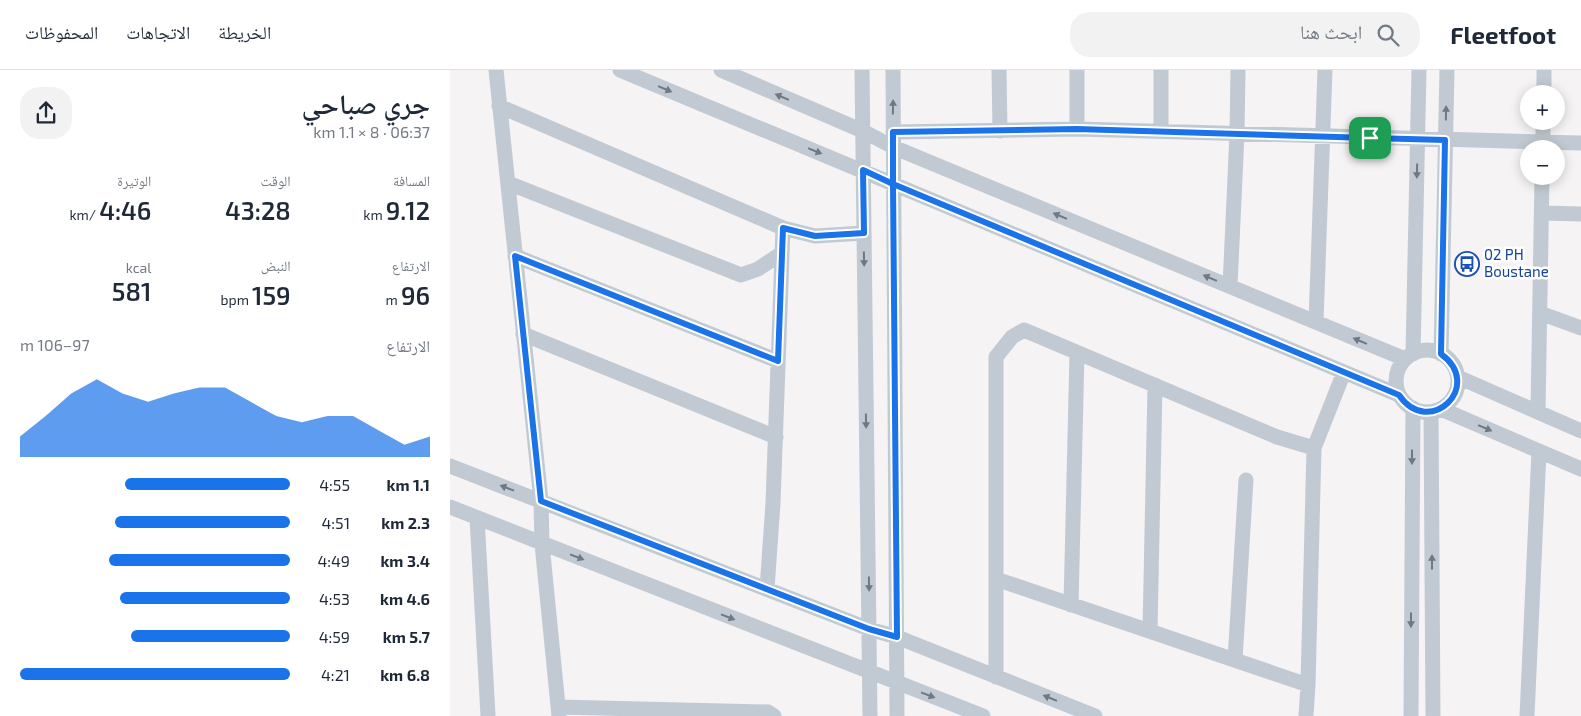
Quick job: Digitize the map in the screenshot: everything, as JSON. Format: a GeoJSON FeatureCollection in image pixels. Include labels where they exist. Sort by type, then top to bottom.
{"type":"FeatureCollection","features":[{"type":"Feature","properties":{"kind":"street"},"geometry":{"type":"LineString","coordinates":[[496,70],[541,501],[542,544],[559,712],[768,712],[774,716]]}},
{"type":"Feature","properties":{"kind":"street"},"geometry":{"type":"LineString","coordinates":[[620,70],[1399,395]]}},
{"type":"Feature","properties":{"kind":"street"},"geometry":{"type":"LineString","coordinates":[[721,70],[862,131],[893,140],[1316,322],[1409,356]]}},
{"type":"Feature","properties":{"kind":"street"},"geometry":{"type":"LineString","coordinates":[[862,70],[870,716]]}},
{"type":"Feature","properties":{"kind":"street"},"geometry":{"type":"LineString","coordinates":[[893,70],[897,716]]}},
{"type":"Feature","properties":{"kind":"street"},"geometry":{"type":"LineString","coordinates":[[999,70],[1000,130]]}},
{"type":"Feature","properties":{"kind":"street"},"geometry":{"type":"LineString","coordinates":[[1077,70],[1077,129]]}},
{"type":"Feature","properties":{"kind":"street"},"geometry":{"type":"LineString","coordinates":[[1161,70],[1161,132]]}},
{"type":"Feature","properties":{"kind":"street"},"geometry":{"type":"LineString","coordinates":[[1230,286],[1238,70]]}},
{"type":"Feature","properties":{"kind":"street"},"geometry":{"type":"LineString","coordinates":[[1316,322],[1326,70]]}},
{"type":"Feature","properties":{"kind":"street"},"geometry":{"type":"LineString","coordinates":[[1409,356],[1419,70]]}},
{"type":"Feature","properties":{"kind":"street"},"geometry":{"type":"LineString","coordinates":[[1441,354],[1447,70]]}},
{"type":"Feature","properties":{"kind":"street"},"geometry":{"type":"LineString","coordinates":[[1544,70],[1544,85]]}},
{"type":"Feature","properties":{"kind":"street"},"geometry":{"type":"LineString","coordinates":[[499,106],[783,228],[815,236],[864,233]]}},
{"type":"Feature","properties":{"kind":"street"},"geometry":{"type":"LineString","coordinates":[[893,140],[1000,130],[1077,129],[1520,144]]}},
{"type":"Feature","properties":{"kind":"street"},"geometry":{"type":"LineString","coordinates":[[1565,144],[1581,143]]}},
{"type":"Feature","properties":{"kind":"street"},"geometry":{"type":"LineString","coordinates":[[508,183],[741,275],[758,269],[782,253]]}},
{"type":"Feature","properties":{"kind":"street"},"geometry":{"type":"LineString","coordinates":[[1538,411],[1542,185]]}},
{"type":"Feature","properties":{"kind":"street"},"geometry":{"type":"LineString","coordinates":[[1542,213],[1581,214]]}},
{"type":"Feature","properties":{"kind":"street"},"geometry":{"type":"LineString","coordinates":[[767,589],[776,436],[783,228]]}},
{"type":"Feature","properties":{"kind":"street"},"geometry":{"type":"LineString","coordinates":[[515,256],[778,361]]}},
{"type":"Feature","properties":{"kind":"street"},"geometry":{"type":"LineString","coordinates":[[1540,313],[1581,328]]}},
{"type":"Feature","properties":{"kind":"street"},"geometry":{"type":"LineString","coordinates":[[996,677],[996,357],[1012,336],[1024,330],[1278,437],[1314,448]]}},
{"type":"Feature","properties":{"kind":"street"},"geometry":{"type":"LineString","coordinates":[[523,334],[776,436]]}},
{"type":"Feature","properties":{"kind":"street"},"geometry":{"type":"LineString","coordinates":[[1422,351],[1432,351],[1441,354],[1455,368],[1458,377],[1454,396],[1448,403],[1436,410],[1422,412],[1405,403],[1399,395],[1396,386],[1396,376],[1400,367],[1409,356],[1422,351]]}},
{"type":"Feature","properties":{"kind":"street"},"geometry":{"type":"LineString","coordinates":[[1071,605],[1077,353]]}},
{"type":"Feature","properties":{"kind":"street"},"geometry":{"type":"LineString","coordinates":[[1306,716],[1314,448],[1344,372]]}},
{"type":"Feature","properties":{"kind":"street"},"geometry":{"type":"LineString","coordinates":[[1458,377],[1581,431]]}},
{"type":"Feature","properties":{"kind":"street"},"geometry":{"type":"LineString","coordinates":[[1150,631],[1155,386]]}},
{"type":"Feature","properties":{"kind":"street"},"geometry":{"type":"LineString","coordinates":[[1411,716],[1413,408]]}},
{"type":"Feature","properties":{"kind":"street"},"geometry":{"type":"LineString","coordinates":[[1436,410],[1581,469]]}},
{"type":"Feature","properties":{"kind":"street"},"geometry":{"type":"LineString","coordinates":[[1433,716],[1436,410]]}},
{"type":"Feature","properties":{"kind":"street"},"geometry":{"type":"LineString","coordinates":[[1527,716],[1539,451]]}},
{"type":"Feature","properties":{"kind":"street"},"geometry":{"type":"LineString","coordinates":[[450,466],[869,629],[897,637],[1095,716]]}},
{"type":"Feature","properties":{"kind":"street"},"geometry":{"type":"LineString","coordinates":[[1235,660],[1246,480]]}},
{"type":"Feature","properties":{"kind":"street"},"geometry":{"type":"LineString","coordinates":[[450,507],[983,716]]}},
{"type":"Feature","properties":{"kind":"street"},"geometry":{"type":"LineString","coordinates":[[477,518],[488,716]]}},
{"type":"Feature","properties":{"kind":"street"},"geometry":{"type":"LineString","coordinates":[[996,579],[1308,685]]}},
{"type":"Feature","properties":{"kind":"place","name":"02 PH Boustane"},"geometry":{"type":"Point","coordinates":[1467,264]}},
{"type":"Feature","properties":{"kind":"route"},"geometry":{"type":"LineString","coordinates":[[1370,138],[1077,129],[893,132],[893,184],[863,170],[864,233],[815,236],[783,228],[778,361],[515,256],[541,501],[869,629],[897,637],[893,184],[1399,395],[1405,403],[1422,412],[1441,409],[1454,396],[1458,377],[1455,368],[1441,354],[1445,140],[1370,138]]}}]}
